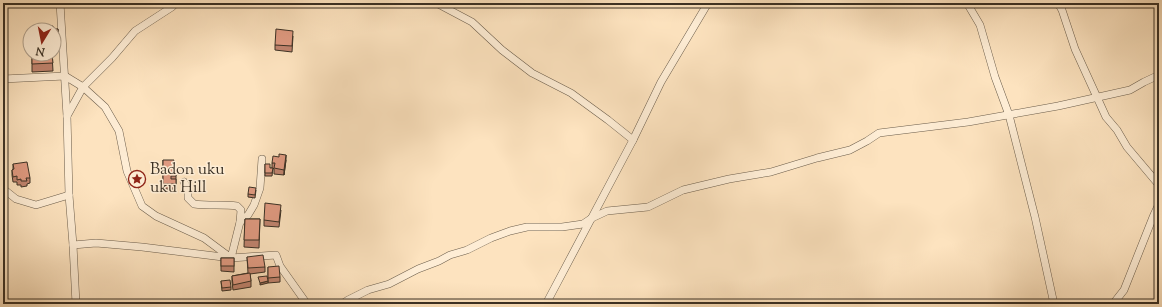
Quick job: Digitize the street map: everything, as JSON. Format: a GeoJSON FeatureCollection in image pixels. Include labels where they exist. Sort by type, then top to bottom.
{"type":"FeatureCollection","features":[{"type":"Feature","properties":{"kind":"street"},"geometry":{"type":"LineString","coordinates":[[60,3],[67,116],[69,195],[76,304]]}},
{"type":"Feature","properties":{"kind":"street"},"geometry":{"type":"LineString","coordinates":[[67,116],[83,87],[112,58],[135,31],[176,3]]}},
{"type":"Feature","properties":{"kind":"street"},"geometry":{"type":"LineString","coordinates":[[438,3],[472,22],[502,50],[532,73],[571,93],[633,140]]}},
{"type":"Feature","properties":{"kind":"street"},"geometry":{"type":"LineString","coordinates":[[546,304],[662,82],[708,3]]}},
{"type":"Feature","properties":{"kind":"street"},"geometry":{"type":"LineString","coordinates":[[967,3],[980,25],[995,77],[1009,115],[1035,217],[1054,304]]}},
{"type":"Feature","properties":{"kind":"street"},"geometry":{"type":"LineString","coordinates":[[1058,3],[1062,10],[1075,49],[1106,117],[1117,130],[1127,147],[1159,185]]}},
{"type":"Feature","properties":{"kind":"street"},"geometry":{"type":"LineString","coordinates":[[342,304],[368,290],[389,284],[418,269],[510,231],[527,227],[562,227],[583,224],[607,211],[648,207],[683,190],[728,178],[771,172],[850,150],[879,133],[968,122],[1097,97],[1130,90],[1159,75]]}},
{"type":"Feature","properties":{"kind":"street"},"geometry":{"type":"LineString","coordinates":[[3,79],[65,76],[83,87],[105,107],[119,131],[127,171],[142,206],[156,216],[204,238],[231,258]]}},
{"type":"Feature","properties":{"kind":"street"},"geometry":{"type":"LineString","coordinates":[[240,222],[248,215],[254,205],[260,188],[262,159]]}},
{"type":"Feature","properties":{"kind":"street"},"geometry":{"type":"LineString","coordinates":[[184,182],[188,190],[188,198],[194,204],[222,204],[237,206],[241,210],[240,222],[231,258]]}},
{"type":"Feature","properties":{"kind":"street"},"geometry":{"type":"LineString","coordinates":[[3,192],[6,190],[16,200],[36,205],[69,195]]}},
{"type":"Feature","properties":{"kind":"street"},"geometry":{"type":"LineString","coordinates":[[1112,304],[1124,290],[1159,204]]}},
{"type":"Feature","properties":{"kind":"street"},"geometry":{"type":"LineString","coordinates":[[73,246],[96,244],[126,246],[231,258],[276,255],[280,266],[307,304]]}},
{"type":"Feature","properties":{"kind":"building"},"geometry":{"type":"Polygon","coordinates":[[[276,29],[293,31],[292,46],[275,45],[276,29]]]}},
{"type":"Feature","properties":{"kind":"building"},"geometry":{"type":"Polygon","coordinates":[[[32,62],[53,63],[32,64],[32,62]]]}},
{"type":"Feature","properties":{"kind":"building"},"geometry":{"type":"Polygon","coordinates":[[[279,154],[286,155],[284,170],[274,168],[275,163],[272,163],[273,156],[279,157],[279,154]]]}},
{"type":"Feature","properties":{"kind":"building"},"geometry":{"type":"Polygon","coordinates":[[[163,160],[174,160],[173,172],[176,172],[176,176],[171,176],[171,179],[176,179],[176,184],[163,184],[163,172],[170,171],[163,171],[163,160]]]}},
{"type":"Feature","properties":{"kind":"building"},"geometry":{"type":"Polygon","coordinates":[[[27,162],[30,178],[26,178],[27,181],[21,181],[21,179],[17,180],[17,176],[13,177],[13,164],[27,162]]]}},
{"type":"Feature","properties":{"kind":"building"},"geometry":{"type":"Polygon","coordinates":[[[265,164],[270,164],[270,168],[273,168],[272,173],[265,173],[265,164]]]}},
{"type":"Feature","properties":{"kind":"building"},"geometry":{"type":"Polygon","coordinates":[[[249,187],[256,188],[255,195],[248,194],[249,187]]]}},
{"type":"Feature","properties":{"kind":"building"},"geometry":{"type":"Polygon","coordinates":[[[265,203],[281,205],[279,222],[264,220],[265,203]]]}},
{"type":"Feature","properties":{"kind":"building"},"geometry":{"type":"Polygon","coordinates":[[[245,219],[260,219],[259,240],[244,240],[245,219]]]}},
{"type":"Feature","properties":{"kind":"building"},"geometry":{"type":"Polygon","coordinates":[[[263,255],[265,267],[248,268],[247,257],[263,255]]]}},
{"type":"Feature","properties":{"kind":"building"},"geometry":{"type":"Polygon","coordinates":[[[221,258],[234,258],[234,266],[221,266],[221,258]]]}},
{"type":"Feature","properties":{"kind":"building"},"geometry":{"type":"Polygon","coordinates":[[[279,266],[280,277],[268,278],[268,267],[279,266]]]}},
{"type":"Feature","properties":{"kind":"building"},"geometry":{"type":"Polygon","coordinates":[[[250,273],[251,281],[233,285],[232,276],[250,273]]]}},
{"type":"Feature","properties":{"kind":"building"},"geometry":{"type":"Polygon","coordinates":[[[267,276],[268,281],[260,283],[258,277],[267,276]]]}},
{"type":"Feature","properties":{"kind":"building"},"geometry":{"type":"Polygon","coordinates":[[[230,280],[231,287],[222,288],[221,281],[230,280]]]}},
{"type":"Feature","properties":{"kind":"place","name":"Badon uku uku Hill"},"geometry":{"type":"Point","coordinates":[137,179]}}]}
